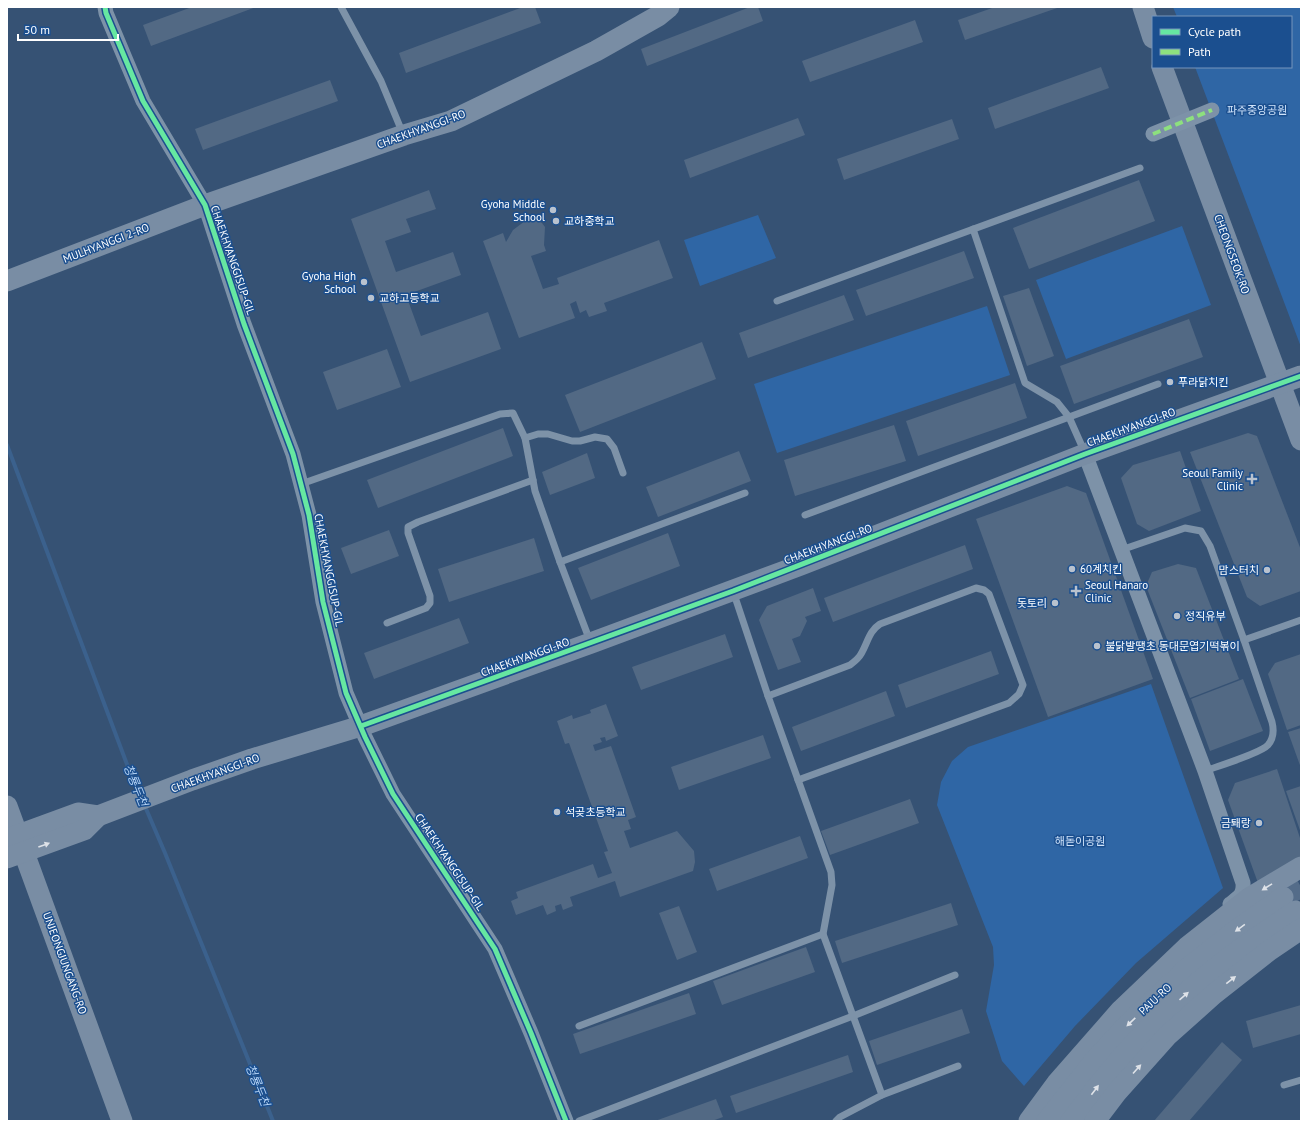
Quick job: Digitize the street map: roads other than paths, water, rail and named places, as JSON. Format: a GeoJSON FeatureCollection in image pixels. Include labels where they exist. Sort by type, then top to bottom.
{"type":"FeatureCollection","features":[{"type":"Feature","properties":{"kind":"main road","name":"CHAEKHYANGGI-RO"},"geometry":{"type":"LineString","coordinates":[[205,205],[404,135],[451,121],[596,51],[658,16],[669,7]]}},
{"type":"Feature","properties":{"kind":"main road"},"geometry":{"type":"LineString","coordinates":[[1143,7],[1152,35]]}},
{"type":"Feature","properties":{"kind":"main road","name":"CHEONGSEOK-RO"},"geometry":{"type":"LineString","coordinates":[[1162,68],[1301,440]]}},
{"type":"Feature","properties":{"kind":"main road","name":"MULHYANGGI 2-RO"},"geometry":{"type":"LineString","coordinates":[[7,281],[205,205]]}},
{"type":"Feature","properties":{"kind":"main road","name":"CHAEKHYANGGI-RO"},"geometry":{"type":"LineString","coordinates":[[14,846],[78,813],[98,816],[252,759],[361,726],[591,644],[801,566],[1085,454],[1301,376]]}},
{"type":"Feature","properties":{"kind":"main road","name":"UNJEONGJUNGANG-RO"},"geometry":{"type":"LineString","coordinates":[[7,806],[14,846],[122,1121]]}},
{"type":"Feature","properties":{"kind":"main road"},"geometry":{"type":"LineString","coordinates":[[1038,1116],[1057,1083],[1121,1010],[1187,947],[1249,898],[1298,871]]}},
{"type":"Feature","properties":{"kind":"main road"},"geometry":{"type":"LineString","coordinates":[[1095,1121],[1116,1092],[1167,1036],[1214,994],[1270,950],[1293,912]]}},
{"type":"Feature","properties":{"kind":"main road","name":"PAJU-RO"},"geometry":{"type":"LineString","coordinates":[[1038,1116],[1095,1060],[1128,1024],[1190,967],[1235,931],[1293,912]]}},
{"type":"Feature","properties":{"kind":"main road","name":"PAJU-RO"},"geometry":{"type":"LineString","coordinates":[[1071,1121],[1109,1072],[1141,1036],[1210,973],[1245,945],[1293,912]]}},
{"type":"Feature","properties":{"kind":"street","name":"CHAEKHYANGGISUP-GIL"},"geometry":{"type":"LineString","coordinates":[[105,7],[106,13],[143,101],[205,205],[244,324],[293,454],[309,515],[323,602],[346,693],[365,737],[393,794],[495,949],[526,1019],[566,1121]]}},
{"type":"Feature","properties":{"kind":"street"},"geometry":{"type":"LineString","coordinates":[[1152,134],[1212,110]]}},
{"type":"Feature","properties":{"kind":"street"},"geometry":{"type":"LineString","coordinates":[[1038,1116],[1046,1083],[1132,990],[1179,943],[1241,895],[1243,890],[1205,771],[1085,454]]}},
{"type":"Feature","properties":{"kind":"lane"},"geometry":{"type":"LineString","coordinates":[[341,7],[382,81],[404,135]]}},
{"type":"Feature","properties":{"kind":"lane"},"geometry":{"type":"LineString","coordinates":[[777,301],[1140,168]]}},
{"type":"Feature","properties":{"kind":"lane"},"geometry":{"type":"LineString","coordinates":[[973,229],[1025,383],[1057,402],[1069,417],[1085,454]]}},
{"type":"Feature","properties":{"kind":"lane"},"geometry":{"type":"LineString","coordinates":[[805,515],[1158,384]]}},
{"type":"Feature","properties":{"kind":"lane"},"geometry":{"type":"LineString","coordinates":[[301,484],[500,414],[513,413],[525,438],[535,491],[591,644]]}},
{"type":"Feature","properties":{"kind":"lane"},"geometry":{"type":"LineString","coordinates":[[525,438],[538,434],[548,434],[572,441],[580,441],[595,437],[607,439],[614,448],[623,473]]}},
{"type":"Feature","properties":{"kind":"lane"},"geometry":{"type":"LineString","coordinates":[[387,623],[426,608],[430,603],[430,596],[408,533],[408,527],[533,480]]}},
{"type":"Feature","properties":{"kind":"lane"},"geometry":{"type":"LineString","coordinates":[[560,562],[744,493]]}},
{"type":"Feature","properties":{"kind":"lane"},"geometry":{"type":"LineString","coordinates":[[1121,550],[1185,528],[1201,531],[1210,546],[1244,640],[1274,730],[1272,739],[1268,746],[1259,751],[1205,771]]}},
{"type":"Feature","properties":{"kind":"lane"},"geometry":{"type":"LineString","coordinates":[[768,696],[850,665],[857,660],[870,634],[880,624],[976,588],[984,590],[988,594],[1023,686],[1019,694],[1009,703],[798,780]]}},
{"type":"Feature","properties":{"kind":"lane"},"geometry":{"type":"LineString","coordinates":[[733,591],[768,696],[831,872],[832,885],[823,934],[882,1094]]}},
{"type":"Feature","properties":{"kind":"lane"},"geometry":{"type":"LineString","coordinates":[[1244,640],[1301,620]]}},
{"type":"Feature","properties":{"kind":"lane"},"geometry":{"type":"LineString","coordinates":[[579,1026],[823,934]]}},
{"type":"Feature","properties":{"kind":"lane"},"geometry":{"type":"LineString","coordinates":[[579,1121],[853,1016],[955,975]]}},
{"type":"Feature","properties":{"kind":"lane"},"geometry":{"type":"LineString","coordinates":[[836,1121],[840,1117],[882,1094],[958,1066]]}},
{"type":"Feature","properties":{"kind":"lane"},"geometry":{"type":"LineString","coordinates":[[1284,1085],[1301,1080]]}},
{"type":"Feature","properties":{"kind":"waterway","name":"청룡두천"},"geometry":{"type":"LineString","coordinates":[[7,445],[128,767],[140,794]]}},
{"type":"Feature","properties":{"kind":"waterway","name":"청룡두천"},"geometry":{"type":"LineString","coordinates":[[144,804],[273,1121]]}},
{"type":"Feature","properties":{"kind":"tunnel"},"geometry":{"type":"LineString","coordinates":[[1283,897],[1301,887]]}},
{"type":"Feature","properties":{"kind":"place","name":"Gyoha Middle School"},"geometry":{"type":"Point","coordinates":[553,210]}},
{"type":"Feature","properties":{"kind":"place","name":"교하중학교"},"geometry":{"type":"Point","coordinates":[556,221]}},
{"type":"Feature","properties":{"kind":"place","name":"Gyoha High School"},"geometry":{"type":"Point","coordinates":[364,282]}},
{"type":"Feature","properties":{"kind":"place","name":"교하고등학교"},"geometry":{"type":"Point","coordinates":[371,298]}},
{"type":"Feature","properties":{"kind":"place","name":"푸라닭치킨"},"geometry":{"type":"Point","coordinates":[1170,382]}},
{"type":"Feature","properties":{"kind":"place","name":"Seoul Family Clinic"},"geometry":{"type":"Point","coordinates":[1252,479]}},
{"type":"Feature","properties":{"kind":"place","name":"60계치킨"},"geometry":{"type":"Point","coordinates":[1072,569]}},
{"type":"Feature","properties":{"kind":"place","name":"맘스터치"},"geometry":{"type":"Point","coordinates":[1267,570]}},
{"type":"Feature","properties":{"kind":"place","name":"Seoul Hanaro Clinic"},"geometry":{"type":"Point","coordinates":[1076,591]}},
{"type":"Feature","properties":{"kind":"place","name":"돗토리"},"geometry":{"type":"Point","coordinates":[1055,603]}},
{"type":"Feature","properties":{"kind":"place","name":"정직유부"},"geometry":{"type":"Point","coordinates":[1177,616]}},
{"type":"Feature","properties":{"kind":"place","name":"불닭발땡초 동대문엽기떡볶이"},"geometry":{"type":"Point","coordinates":[1097,646]}},
{"type":"Feature","properties":{"kind":"place","name":"석곶초등학교"},"geometry":{"type":"Point","coordinates":[557,812]}},
{"type":"Feature","properties":{"kind":"place","name":"금퇘랑"},"geometry":{"type":"Point","coordinates":[1259,823]}},
{"type":"Feature","properties":{"kind":"park label","name":"파주중앙공원"},"geometry":{"type":"Point","coordinates":[1257,110]}},
{"type":"Feature","properties":{"kind":"park label","name":"해돋이공원"},"geometry":{"type":"Point","coordinates":[1080,841]}}]}
